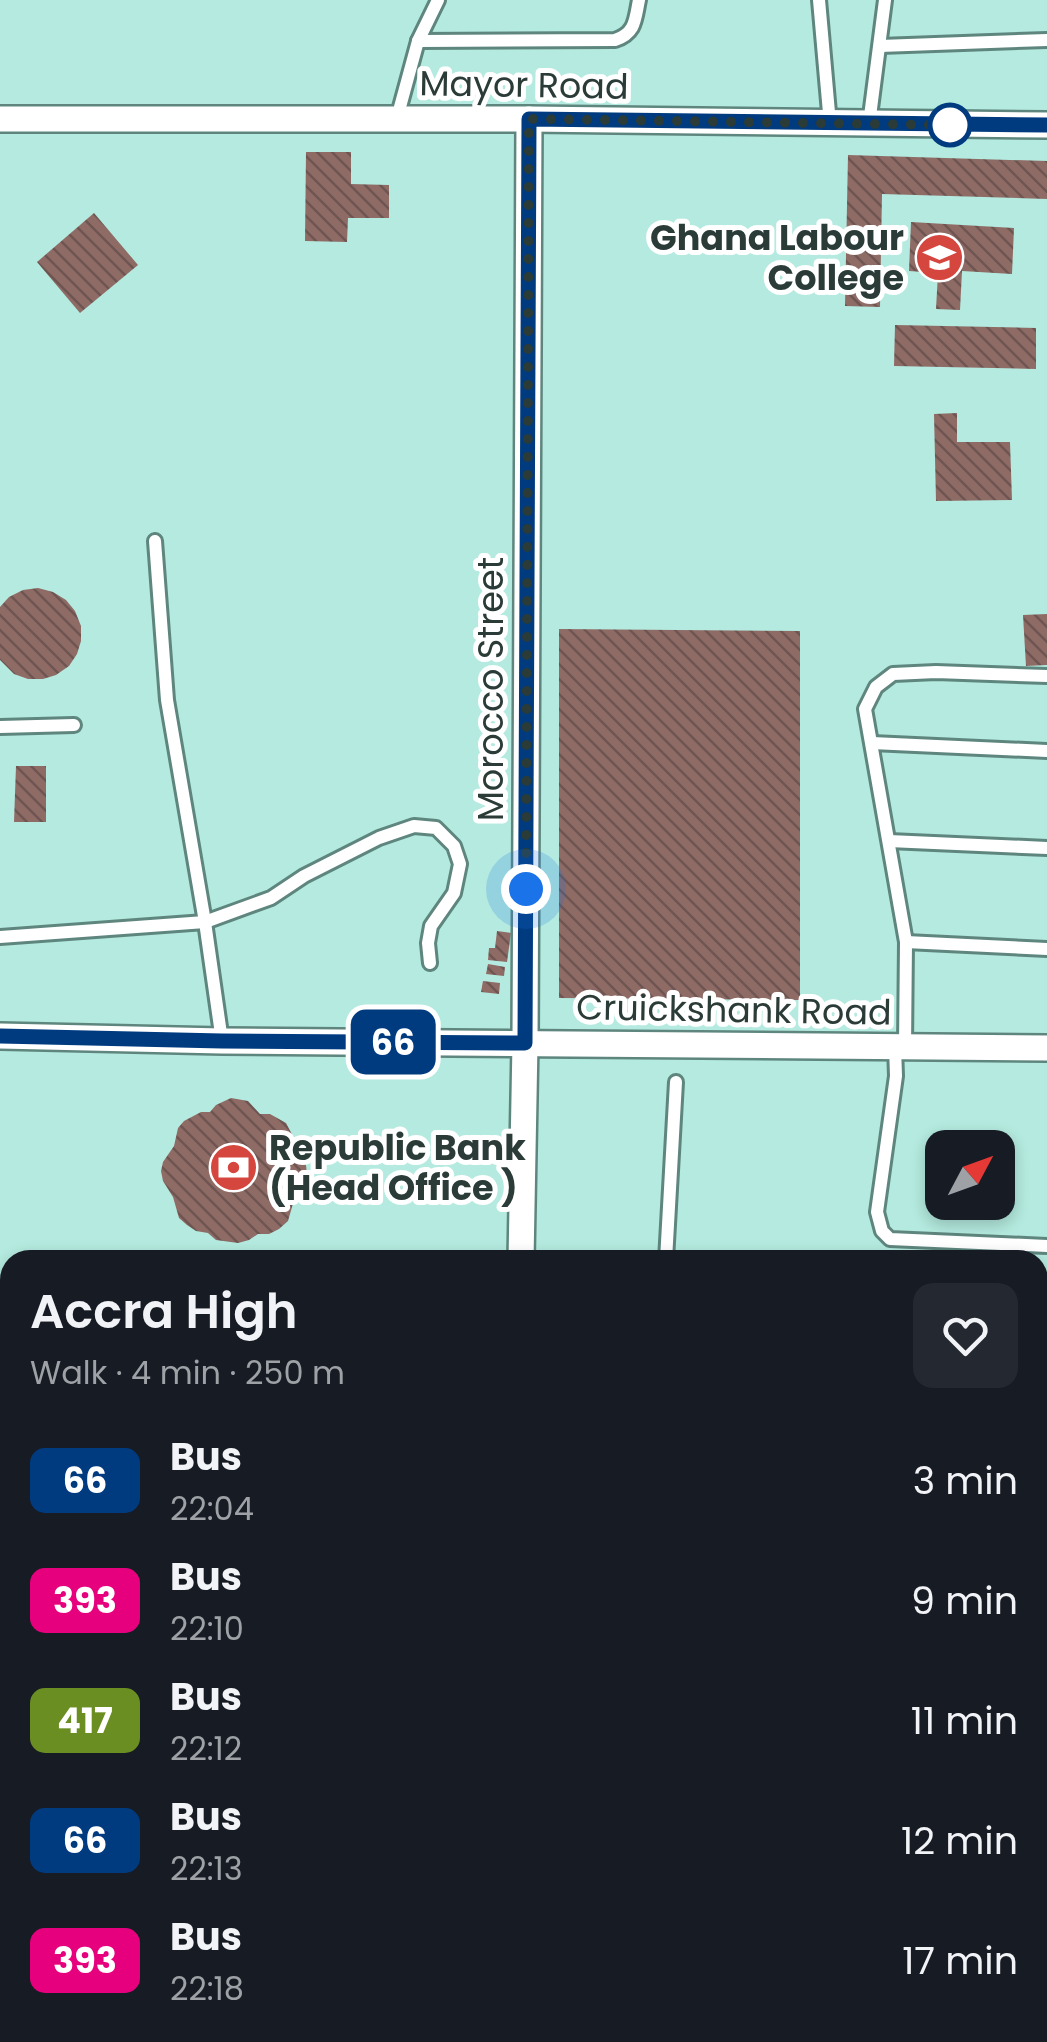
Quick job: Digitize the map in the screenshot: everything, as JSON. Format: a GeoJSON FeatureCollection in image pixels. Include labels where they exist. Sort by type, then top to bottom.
{"type":"FeatureCollection","features":[{"type":"Feature","properties":{"kind":"street","name":"Mayor Road"},"geometry":{"type":"LineString","coordinates":[[0,119],[397,118],[1047,125]]}},
{"type":"Feature","properties":{"kind":"street","name":"Morocco Street"},"geometry":{"type":"LineString","coordinates":[[522,1250],[529,119]]}},
{"type":"Feature","properties":{"kind":"street","name":"Cruickshank Road"},"geometry":{"type":"LineString","coordinates":[[0,1036],[1047,1048]]}},
{"type":"Feature","properties":{"kind":"lane"},"geometry":{"type":"LineString","coordinates":[[397,118],[418,41],[438,0]]}},
{"type":"Feature","properties":{"kind":"lane"},"geometry":{"type":"LineString","coordinates":[[418,41],[615,40],[634,28],[639,0]]}},
{"type":"Feature","properties":{"kind":"lane"},"geometry":{"type":"LineString","coordinates":[[819,0],[830,124]]}},
{"type":"Feature","properties":{"kind":"lane"},"geometry":{"type":"LineString","coordinates":[[869,124],[884,0]]}},
{"type":"Feature","properties":{"kind":"lane"},"geometry":{"type":"LineString","coordinates":[[880,46],[1047,40]]}},
{"type":"Feature","properties":{"kind":"lane"},"geometry":{"type":"LineString","coordinates":[[155,542],[167,700],[206,922],[222,1041]]}},
{"type":"Feature","properties":{"kind":"lane"},"geometry":{"type":"LineString","coordinates":[[1047,676],[893,674],[876,687],[865,709],[906,942],[900,1047],[877,1212],[882,1231],[890,1239],[1047,1246]]}},
{"type":"Feature","properties":{"kind":"lane"},"geometry":{"type":"LineString","coordinates":[[0,727],[74,725]]}},
{"type":"Feature","properties":{"kind":"lane"},"geometry":{"type":"LineString","coordinates":[[872,743],[1047,751]]}},
{"type":"Feature","properties":{"kind":"lane"},"geometry":{"type":"LineString","coordinates":[[0,937],[206,922],[271,898],[304,876],[380,838],[414,826],[436,828],[454,846],[460,864],[454,893],[431,926],[430,963]]}},
{"type":"Feature","properties":{"kind":"lane"},"geometry":{"type":"LineString","coordinates":[[889,841],[1047,848]]}},
{"type":"Feature","properties":{"kind":"lane"},"geometry":{"type":"LineString","coordinates":[[906,942],[1047,949]]}},
{"type":"Feature","properties":{"kind":"lane"},"geometry":{"type":"LineString","coordinates":[[667,1250],[676,1082]]}},
{"type":"Feature","properties":{"kind":"shaded area"},"geometry":{"type":"Polygon","coordinates":[[[0,0],[1047,0],[1047,1250],[0,1250],[0,0]]]}},
{"type":"Feature","properties":{"kind":"building"},"geometry":{"type":"Polygon","coordinates":[[[306,152],[351,152],[351,184],[389,185],[389,218],[348,218],[347,242],[305,241],[306,152]]]}},
{"type":"Feature","properties":{"kind":"building"},"geometry":{"type":"Polygon","coordinates":[[[848,155],[1047,161],[1047,199],[882,194],[880,307],[845,306],[848,155]]]}},
{"type":"Feature","properties":{"kind":"building"},"geometry":{"type":"Polygon","coordinates":[[[94,213],[138,265],[80,313],[37,262],[94,213]]]}},
{"type":"Feature","properties":{"kind":"building"},"geometry":{"type":"Polygon","coordinates":[[[911,222],[1014,228],[1012,274],[962,271],[960,310],[936,309],[938,273],[909,271],[911,222]]]}},
{"type":"Feature","properties":{"kind":"building"},"geometry":{"type":"Polygon","coordinates":[[[895,325],[1036,328],[1036,369],[894,366],[895,325]]]}},
{"type":"Feature","properties":{"kind":"building"},"geometry":{"type":"Polygon","coordinates":[[[957,413],[957,442],[1010,442],[1012,500],[936,501],[934,414],[957,413]]]}},
{"type":"Feature","properties":{"kind":"building"},"geometry":{"type":"Polygon","coordinates":[[[38,588],[66,600],[75,611],[81,641],[69,666],[56,675],[28,679],[14,674],[0,660],[0,607],[23,590],[38,588]]]}},
{"type":"Feature","properties":{"kind":"building"},"geometry":{"type":"Polygon","coordinates":[[[1047,614],[1047,665],[1026,666],[1023,615],[1047,614]]]}},
{"type":"Feature","properties":{"kind":"building"},"geometry":{"type":"Polygon","coordinates":[[[559,629],[800,631],[800,1000],[559,998],[559,629]]]}},
{"type":"Feature","properties":{"kind":"building"},"geometry":{"type":"Polygon","coordinates":[[[16,766],[46,766],[46,822],[14,822],[16,766]]]}},
{"type":"Feature","properties":{"kind":"building"},"geometry":{"type":"Polygon","coordinates":[[[497,931],[511,933],[507,962],[488,960],[489,948],[495,948],[497,931]]]}},
{"type":"Feature","properties":{"kind":"building"},"geometry":{"type":"Polygon","coordinates":[[[488,964],[505,967],[504,976],[486,974],[488,964]]]}},
{"type":"Feature","properties":{"kind":"building"},"geometry":{"type":"Polygon","coordinates":[[[483,981],[500,983],[499,994],[481,992],[483,981]]]}},
{"type":"Feature","properties":{"kind":"building","name":"Republic Bank (Head Office )"},"geometry":{"type":"Polygon","coordinates":[[[231,1098],[248,1101],[260,1114],[270,1114],[286,1123],[307,1175],[288,1221],[269,1234],[258,1234],[238,1243],[216,1240],[179,1218],[161,1171],[184,1121],[210,1112],[231,1098]]]}},
{"type":"Feature","properties":{"kind":"bus line","name":"66"},"geometry":{"type":"LineString","coordinates":[[0,1036],[525,1043],[529,119],[1047,125]]}},
{"type":"Feature","properties":{"kind":"place","name":"Ghana Labour College"},"geometry":{"type":"Point","coordinates":[939,258]}},
{"type":"Feature","properties":{"kind":"place","name":"Republic Bank (Head Office )"},"geometry":{"type":"Point","coordinates":[234,1168]}},
{"type":"Feature","properties":{"kind":"route"},"geometry":{"type":"LineString","coordinates":[[526,889],[529,119],[950,125]]}}]}
